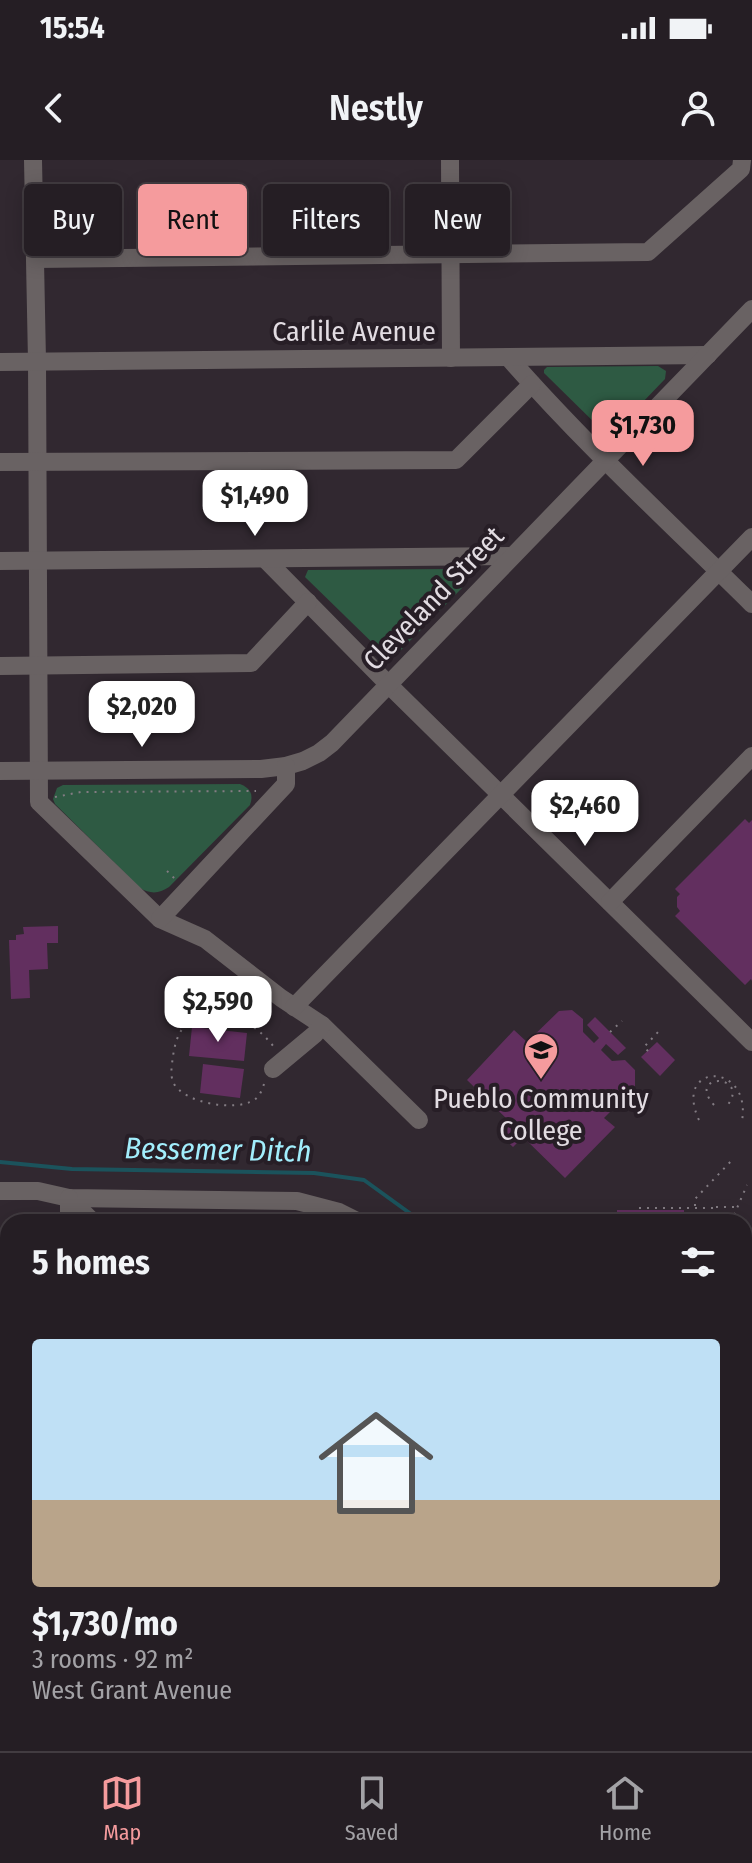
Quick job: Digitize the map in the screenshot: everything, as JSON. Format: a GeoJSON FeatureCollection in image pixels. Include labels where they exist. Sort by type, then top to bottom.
{"type":"FeatureCollection","features":[{"type":"Feature","properties":{"kind":"street"},"geometry":{"type":"LineString","coordinates":[[33,160],[39,802],[160,919],[205,939],[322,1025],[419,1120]]}},
{"type":"Feature","properties":{"kind":"street"},"geometry":{"type":"LineString","coordinates":[[450,160],[450,184]]}},
{"type":"Feature","properties":{"kind":"street"},"geometry":{"type":"LineString","coordinates":[[510,254],[648,252],[741,169],[742,160]]}},
{"type":"Feature","properties":{"kind":"street"},"geometry":{"type":"LineString","coordinates":[[35,259],[405,255]]}},
{"type":"Feature","properties":{"kind":"street"},"geometry":{"type":"LineString","coordinates":[[450,256],[451,358]]}},
{"type":"Feature","properties":{"kind":"street","name":"Cleveland Street"},"geometry":{"type":"LineString","coordinates":[[0,771],[261,769],[286,766],[319,753],[389,685],[752,309]]}},
{"type":"Feature","properties":{"kind":"street","name":"Carlile Avenue"},"geometry":{"type":"LineString","coordinates":[[0,362],[708,355]]}},
{"type":"Feature","properties":{"kind":"street"},"geometry":{"type":"LineString","coordinates":[[508,357],[605,460],[752,604]]}},
{"type":"Feature","properties":{"kind":"street"},"geometry":{"type":"LineString","coordinates":[[0,462],[456,460],[532,384]]}},
{"type":"Feature","properties":{"kind":"street"},"geometry":{"type":"LineString","coordinates":[[288,1002],[500,794],[752,537]]}},
{"type":"Feature","properties":{"kind":"street"},"geometry":{"type":"LineString","coordinates":[[0,561],[511,556]]}},
{"type":"Feature","properties":{"kind":"street"},"geometry":{"type":"LineString","coordinates":[[265,559],[752,1042]]}},
{"type":"Feature","properties":{"kind":"street"},"geometry":{"type":"LineString","coordinates":[[0,666],[251,663],[308,602]]}},
{"type":"Feature","properties":{"kind":"street"},"geometry":{"type":"LineString","coordinates":[[610,902],[752,756]]}},
{"type":"Feature","properties":{"kind":"street"},"geometry":{"type":"LineString","coordinates":[[160,919],[286,784],[286,766]]}},
{"type":"Feature","properties":{"kind":"street"},"geometry":{"type":"LineString","coordinates":[[278,1065],[322,1025]]}},
{"type":"Feature","properties":{"kind":"street"},"geometry":{"type":"LineString","coordinates":[[0,1191],[38,1191],[69,1198],[297,1201],[343,1214]]}},
{"type":"Feature","properties":{"kind":"street"},"geometry":{"type":"LineString","coordinates":[[69,1198],[69,1214]]}},
{"type":"Feature","properties":{"kind":"street"},"geometry":{"type":"LineString","coordinates":[[69,1198],[85,1214]]}},
{"type":"Feature","properties":{"kind":"path"},"geometry":{"type":"LineString","coordinates":[[39,802],[81,792],[280,790]]}},
{"type":"Feature","properties":{"kind":"path"},"geometry":{"type":"LineString","coordinates":[[195,1020],[220,1020],[252,1027],[275,1048],[278,1065],[255,1100],[226,1106],[198,1100],[185,1093],[174,1085],[171,1074],[176,1039],[181,1029],[195,1020]]}},
{"type":"Feature","properties":{"kind":"path"},"geometry":{"type":"LineString","coordinates":[[610,1032],[622,1021]]}},
{"type":"Feature","properties":{"kind":"path"},"geometry":{"type":"LineString","coordinates":[[648,1051],[644,1047],[659,1031]]}},
{"type":"Feature","properties":{"kind":"path"},"geometry":{"type":"LineString","coordinates":[[714,1105],[707,1091],[712,1083],[728,1076],[736,1080]]}},
{"type":"Feature","properties":{"kind":"path"},"geometry":{"type":"LineString","coordinates":[[699,1120],[693,1109],[693,1099],[696,1090],[710,1077],[728,1082],[733,1089],[734,1097],[727,1106]]}},
{"type":"Feature","properties":{"kind":"path"},"geometry":{"type":"LineString","coordinates":[[742,1121],[747,1111]]}},
{"type":"Feature","properties":{"kind":"path"},"geometry":{"type":"LineString","coordinates":[[695,1214],[695,1199],[734,1158]]}},
{"type":"Feature","properties":{"kind":"path"},"geometry":{"type":"LineString","coordinates":[[735,1214],[747,1185]]}},
{"type":"Feature","properties":{"kind":"path"},"geometry":{"type":"LineString","coordinates":[[639,1208],[738,1207]]}},
{"type":"Feature","properties":{"kind":"path"},"geometry":{"type":"LineString","coordinates":[[712,1214],[714,1208]]}},
{"type":"Feature","properties":{"kind":"green space"},"geometry":{"type":"Polygon","coordinates":[[[658,366],[666,371],[665,379],[611,433],[604,432],[544,373],[547,367],[658,366]]]}},
{"type":"Feature","properties":{"kind":"green space"},"geometry":{"type":"Polygon","coordinates":[[[453,569],[463,576],[462,588],[391,657],[385,655],[305,577],[308,570],[453,569]]]}},
{"type":"Feature","properties":{"kind":"green space"},"geometry":{"type":"Polygon","coordinates":[[[240,784],[250,792],[250,805],[169,887],[154,892],[140,888],[53,799],[57,788],[63,785],[240,784]]]}},
{"type":"Feature","properties":{"kind":"building"},"geometry":{"type":"Polygon","coordinates":[[[745,819],[749,823],[752,820],[752,981],[745,985],[675,916],[680,911],[677,897],[680,894],[675,889],[745,819]]]}},
{"type":"Feature","properties":{"kind":"building"},"geometry":{"type":"Polygon","coordinates":[[[58,926],[58,943],[47,943],[48,969],[29,970],[30,998],[11,999],[9,940],[16,940],[16,935],[24,934],[23,927],[58,926]]]}},
{"type":"Feature","properties":{"kind":"building"},"geometry":{"type":"Polygon","coordinates":[[[572,1010],[583,1019],[583,1032],[594,1043],[599,1038],[587,1025],[595,1017],[626,1048],[618,1055],[606,1044],[601,1050],[612,1061],[625,1060],[635,1070],[635,1087],[604,1118],[615,1127],[565,1178],[523,1137],[513,1147],[499,1134],[510,1122],[467,1080],[514,1030],[527,1042],[559,1011],[572,1010]]]}},
{"type":"Feature","properties":{"kind":"building"},"geometry":{"type":"Polygon","coordinates":[[[192,1027],[247,1033],[244,1061],[189,1056],[192,1027]]]}},
{"type":"Feature","properties":{"kind":"building"},"geometry":{"type":"Polygon","coordinates":[[[657,1042],[675,1060],[660,1076],[641,1057],[657,1042]]]}},
{"type":"Feature","properties":{"kind":"building"},"geometry":{"type":"Polygon","coordinates":[[[203,1064],[244,1069],[240,1098],[200,1093],[203,1064]]]}},
{"type":"Feature","properties":{"kind":"building"},"geometry":{"type":"Polygon","coordinates":[[[617,1210],[684,1210],[684,1214],[617,1214],[617,1210]]]}},
{"type":"Feature","properties":{"kind":"waterway","name":"Bessemer Ditch"},"geometry":{"type":"LineString","coordinates":[[0,1162],[72,1169],[314,1173],[364,1180],[411,1214]]}},
{"type":"Feature","properties":{"kind":"place","name":"Pueblo Community College"},"geometry":{"type":"Point","coordinates":[541,1081]}}]}
